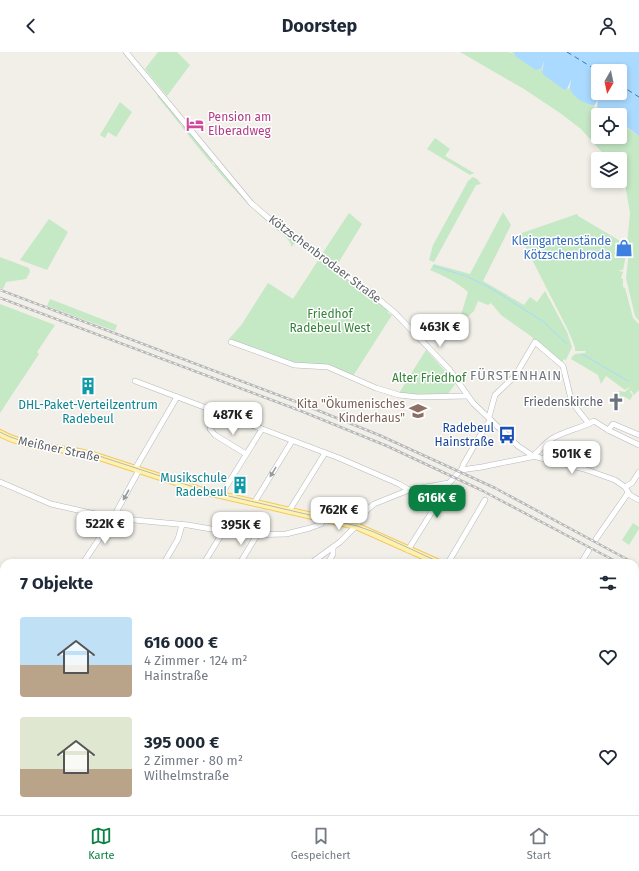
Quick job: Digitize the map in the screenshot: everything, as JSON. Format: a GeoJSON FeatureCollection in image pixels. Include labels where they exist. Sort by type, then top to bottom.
{"type":"FeatureCollection","features":[{"type":"Feature","properties":{"kind":"main road","name":"Meißner Straße"},"geometry":{"type":"LineString","coordinates":[[0,433],[30,444],[85,453],[194,488],[356,526],[429,559]]}},
{"type":"Feature","properties":{"kind":"street","name":"Kötzschenbrodaer Straße"},"geometry":{"type":"LineString","coordinates":[[126,52],[251,203],[282,229],[387,306],[448,369],[476,406],[518,446],[533,456]]}},
{"type":"Feature","properties":{"kind":"street"},"geometry":{"type":"LineString","coordinates":[[231,342],[294,365],[328,367],[376,388],[399,395],[418,397],[468,396]]}},
{"type":"Feature","properties":{"kind":"street"},"geometry":{"type":"LineString","coordinates":[[316,559],[333,547],[356,526],[367,510],[374,504],[409,490],[451,482],[462,469],[490,418],[495,395],[515,376],[535,342],[563,366],[571,399],[588,424]]}},
{"type":"Feature","properties":{"kind":"street"},"geometry":{"type":"LineString","coordinates":[[135,381],[325,453],[392,481],[409,490]]}},
{"type":"Feature","properties":{"kind":"street"},"geometry":{"type":"LineString","coordinates":[[86,559],[113,518],[137,469],[177,397]]}},
{"type":"Feature","properties":{"kind":"street"},"geometry":{"type":"LineString","coordinates":[[462,469],[482,467],[533,456],[550,439],[594,421],[608,430],[639,445]]}},
{"type":"Feature","properties":{"kind":"street"},"geometry":{"type":"LineString","coordinates":[[608,430],[613,424],[639,435]]}},
{"type":"Feature","properties":{"kind":"street"},"geometry":{"type":"LineString","coordinates":[[210,429],[215,435],[246,454]]}},
{"type":"Feature","properties":{"kind":"street"},"geometry":{"type":"LineString","coordinates":[[221,495],[262,429]]}},
{"type":"Feature","properties":{"kind":"street"},"geometry":{"type":"LineString","coordinates":[[254,503],[292,441]]}},
{"type":"Feature","properties":{"kind":"street"},"geometry":{"type":"LineString","coordinates":[[289,511],[325,453]]}},
{"type":"Feature","properties":{"kind":"street"},"geometry":{"type":"LineString","coordinates":[[533,456],[597,473],[616,480],[639,500]]}},
{"type":"Feature","properties":{"kind":"street"},"geometry":{"type":"LineString","coordinates":[[596,539],[626,490],[639,472]]}},
{"type":"Feature","properties":{"kind":"street"},"geometry":{"type":"LineString","coordinates":[[0,482],[51,504],[113,518],[182,524],[242,535],[292,533],[321,524],[324,519]]}},
{"type":"Feature","properties":{"kind":"street"},"geometry":{"type":"LineString","coordinates":[[408,550],[445,491],[446,484]]}},
{"type":"Feature","properties":{"kind":"street"},"geometry":{"type":"LineString","coordinates":[[450,559],[485,500]]}},
{"type":"Feature","properties":{"kind":"street"},"geometry":{"type":"LineString","coordinates":[[166,559],[178,539],[182,524]]}},
{"type":"Feature","properties":{"kind":"street"},"geometry":{"type":"LineString","coordinates":[[206,559],[223,532]]}},
{"type":"Feature","properties":{"kind":"street"},"geometry":{"type":"LineString","coordinates":[[242,559],[257,535]]}},
{"type":"Feature","properties":{"kind":"street"},"geometry":{"type":"LineString","coordinates":[[330,559],[333,554],[333,547]]}},
{"type":"Feature","properties":{"kind":"street"},"geometry":{"type":"LineString","coordinates":[[583,559],[589,550]]}},
{"type":"Feature","properties":{"kind":"green space"},"geometry":{"type":"Polygon","coordinates":[[[158,52],[177,52],[190,65],[167,96],[145,69],[158,52]]]}},
{"type":"Feature","properties":{"kind":"green space"},"geometry":{"type":"Polygon","coordinates":[[[460,52],[514,52],[515,56],[539,70],[541,69],[543,61],[542,72],[564,90],[570,88],[573,94],[597,108],[591,108],[591,140],[581,129],[524,89],[460,52]]]}},
{"type":"Feature","properties":{"kind":"green space"},"geometry":{"type":"Polygon","coordinates":[[[158,95],[181,122],[180,123],[182,126],[184,126],[213,161],[212,163],[216,165],[248,203],[278,230],[293,240],[295,243],[291,247],[291,244],[286,237],[253,209],[224,178],[157,96],[158,95]]]}},
{"type":"Feature","properties":{"kind":"green space"},"geometry":{"type":"Polygon","coordinates":[[[120,102],[132,112],[116,137],[108,132],[105,138],[100,135],[120,102]]]}},
{"type":"Feature","properties":{"kind":"green space"},"geometry":{"type":"Polygon","coordinates":[[[627,128],[639,136],[639,321],[635,316],[626,278],[630,243],[628,245],[623,270],[618,270],[623,272],[621,278],[623,279],[623,287],[625,288],[633,318],[639,324],[639,390],[634,395],[631,390],[630,392],[633,395],[630,400],[625,397],[617,396],[619,391],[625,392],[629,388],[630,389],[629,387],[625,390],[606,376],[601,384],[598,375],[571,359],[575,354],[585,353],[586,351],[575,351],[575,347],[568,330],[519,234],[577,214],[627,245],[630,213],[626,188],[627,188],[627,152],[602,152],[594,144],[627,144],[627,128]]]}},
{"type":"Feature","properties":{"kind":"green space"},"geometry":{"type":"Polygon","coordinates":[[[435,138],[450,149],[445,156],[474,173],[470,175],[427,149],[435,138]]]}},
{"type":"Feature","properties":{"kind":"green space"},"geometry":{"type":"Polygon","coordinates":[[[473,177],[481,184],[476,185],[434,262],[429,260],[433,245],[468,181],[473,177]]]}},
{"type":"Feature","properties":{"kind":"green space"},"geometry":{"type":"Polygon","coordinates":[[[503,212],[511,225],[483,281],[524,305],[530,297],[537,302],[545,291],[567,332],[572,347],[566,360],[564,359],[562,362],[532,337],[501,315],[491,303],[488,305],[478,301],[474,311],[464,320],[460,318],[468,292],[459,285],[430,270],[434,264],[470,274],[503,212]]]}},
{"type":"Feature","properties":{"kind":"green space"},"geometry":{"type":"Polygon","coordinates":[[[349,213],[362,224],[337,265],[322,254],[349,213]]]}},
{"type":"Feature","properties":{"kind":"green space"},"geometry":{"type":"Polygon","coordinates":[[[49,219],[68,232],[47,270],[20,260],[49,219]]]}},
{"type":"Feature","properties":{"kind":"green space"},"geometry":{"type":"Polygon","coordinates":[[[0,257],[29,268],[30,272],[26,279],[6,282],[3,289],[0,288],[0,257]]]}},
{"type":"Feature","properties":{"kind":"green space","name":"Friedhof Radebeul West"},"geometry":{"type":"Polygon","coordinates":[[[319,259],[376,302],[384,305],[388,313],[392,315],[353,376],[326,364],[298,364],[229,339],[242,324],[268,283],[293,299],[319,259]]]}},
{"type":"Feature","properties":{"kind":"green space"},"geometry":{"type":"Polygon","coordinates":[[[50,299],[117,325],[115,331],[47,306],[50,299]]]}},
{"type":"Feature","properties":{"kind":"green space"},"geometry":{"type":"Polygon","coordinates":[[[0,304],[55,325],[37,352],[39,354],[0,413],[0,304]]]}},
{"type":"Feature","properties":{"kind":"green space","name":"Alter Friedhof"},"geometry":{"type":"Polygon","coordinates":[[[426,350],[456,383],[447,395],[418,395],[399,393],[426,350]]]}},
{"type":"Feature","properties":{"kind":"green space"},"geometry":{"type":"Polygon","coordinates":[[[633,523],[639,527],[639,529],[629,545],[622,540],[633,523]]]}},
{"type":"Feature","properties":{"kind":"water"},"geometry":{"type":"Polygon","coordinates":[[[514,52],[639,52],[639,136],[627,127],[627,108],[597,108],[598,100],[627,100],[627,64],[591,64],[591,100],[597,100],[594,106],[584,102],[574,95],[570,89],[571,80],[567,89],[564,90],[544,75],[542,72],[544,61],[541,69],[536,70],[515,56],[514,52]]]}},
{"type":"Feature","properties":{"kind":"waterway"},"geometry":{"type":"LineString","coordinates":[[433,266],[466,276],[492,289],[544,322],[567,344]]}},
{"type":"Feature","properties":{"kind":"waterway"},"geometry":{"type":"LineString","coordinates":[[582,354],[628,381]]}},
{"type":"Feature","properties":{"kind":"ferry route"},"geometry":{"type":"LineString","coordinates":[[567,52],[591,67]]}},
{"type":"Feature","properties":{"kind":"ferry route"},"geometry":{"type":"LineString","coordinates":[[627,89],[639,97]]}},
{"type":"Feature","properties":{"kind":"tram line"},"geometry":{"type":"LineString","coordinates":[[0,432],[34,444],[93,454],[203,490],[357,526],[374,532],[432,559]]}},
{"type":"Feature","properties":{"kind":"railway"},"geometry":{"type":"LineString","coordinates":[[0,290],[302,404],[379,435],[495,488],[627,559]]}},
{"type":"Feature","properties":{"kind":"railway"},"geometry":{"type":"LineString","coordinates":[[0,298],[301,411],[387,446],[481,490],[611,559]]}},
{"type":"Feature","properties":{"kind":"place","name":"Pension am Elberadweg"},"geometry":{"type":"Point","coordinates":[195,124]}},
{"type":"Feature","properties":{"kind":"place","name":"Kleingartenstände Kötzschenbroda"},"geometry":{"type":"Point","coordinates":[624,248]}},
{"type":"Feature","properties":{"kind":"place","name":"DHL-Paket-Verteilzentrum Radebeul"},"geometry":{"type":"Point","coordinates":[88,386]}},
{"type":"Feature","properties":{"kind":"place","name":"Friedenskirche"},"geometry":{"type":"Point","coordinates":[616,402]}},
{"type":"Feature","properties":{"kind":"place","name":"Kita \"Ökumenisches Kinderhaus\""},"geometry":{"type":"Point","coordinates":[418,411]}},
{"type":"Feature","properties":{"kind":"place","name":"Radebeul Hainstraße"},"geometry":{"type":"Point","coordinates":[507,435]}},
{"type":"Feature","properties":{"kind":"place","name":"Musikschule Radebeul"},"geometry":{"type":"Point","coordinates":[240,485]}},
{"type":"Feature","properties":{"kind":"district","name":"FÜRSTENHAIN"},"geometry":{"type":"Point","coordinates":[516,375]}}]}
